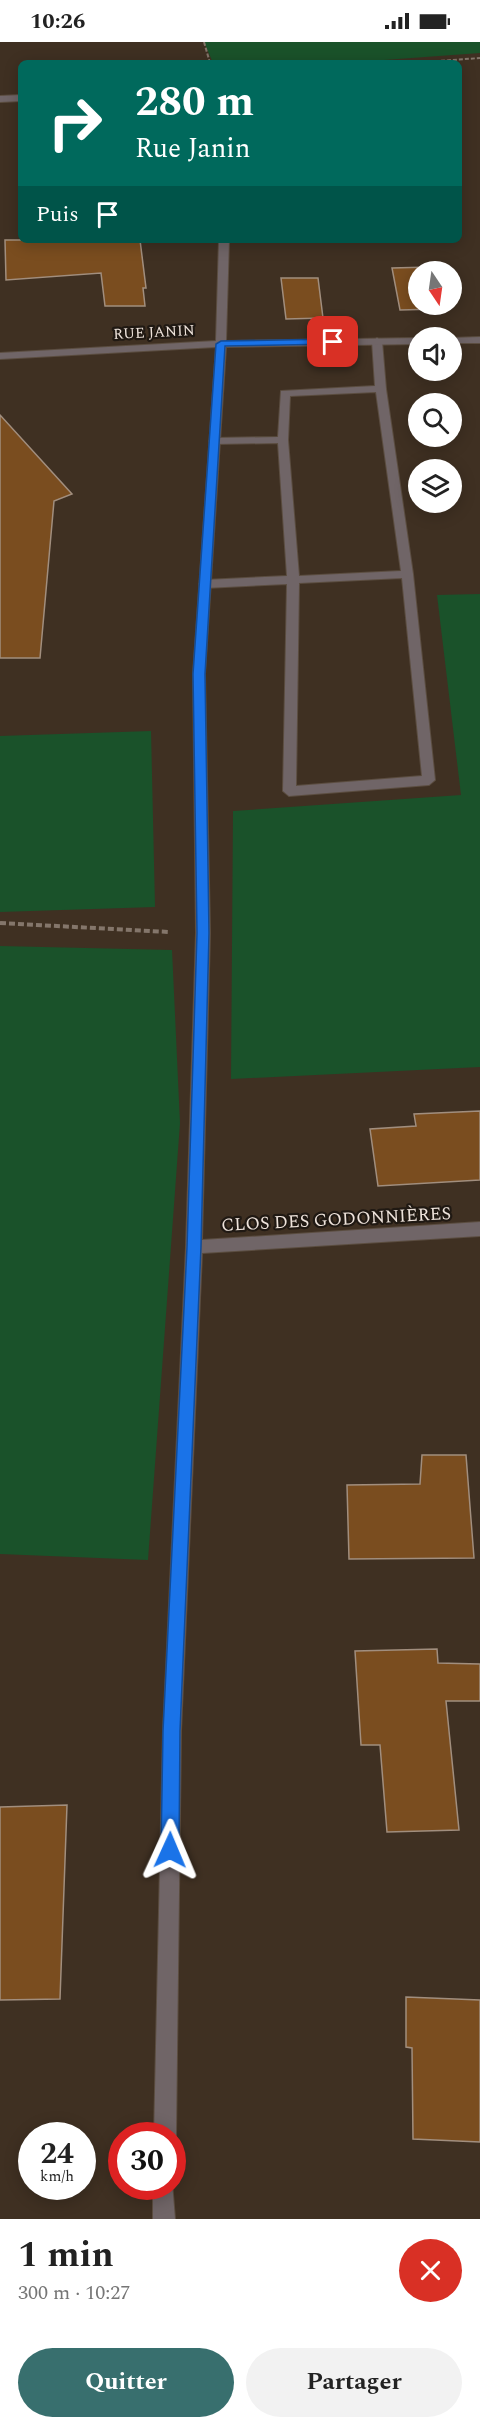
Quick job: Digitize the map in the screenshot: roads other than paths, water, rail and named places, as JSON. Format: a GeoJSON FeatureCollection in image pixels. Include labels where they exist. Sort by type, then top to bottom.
{"type":"FeatureCollection","features":[{"type":"Feature","properties":{"kind":"street"},"geometry":{"type":"LineString","coordinates":[[0,99],[18,98]]}},
{"type":"Feature","properties":{"kind":"street"},"geometry":{"type":"LineString","coordinates":[[165,2122],[172,1731],[194,1247],[203,933],[199,674],[221,344],[224,243]]}},
{"type":"Feature","properties":{"kind":"street","name":"RUE JANIN"},"geometry":{"type":"LineString","coordinates":[[0,356],[221,344],[408,340]]}},
{"type":"Feature","properties":{"kind":"street"},"geometry":{"type":"LineString","coordinates":[[462,340],[480,340]]}},
{"type":"Feature","properties":{"kind":"street"},"geometry":{"type":"LineString","coordinates":[[378,341],[381,389],[407,574],[429,780],[289,791],[293,580],[284,440],[285,393],[381,389]]}},
{"type":"Feature","properties":{"kind":"street"},"geometry":{"type":"LineString","coordinates":[[214,441],[284,440]]}},
{"type":"Feature","properties":{"kind":"street"},"geometry":{"type":"LineString","coordinates":[[205,584],[407,574]]}},
{"type":"Feature","properties":{"kind":"street","name":"CLOS DES GODONNIÈRES"},"geometry":{"type":"LineString","coordinates":[[194,1247],[480,1229]]}},
{"type":"Feature","properties":{"kind":"street"},"geometry":{"type":"LineString","coordinates":[[164,2200],[164,2219]]}}]}
